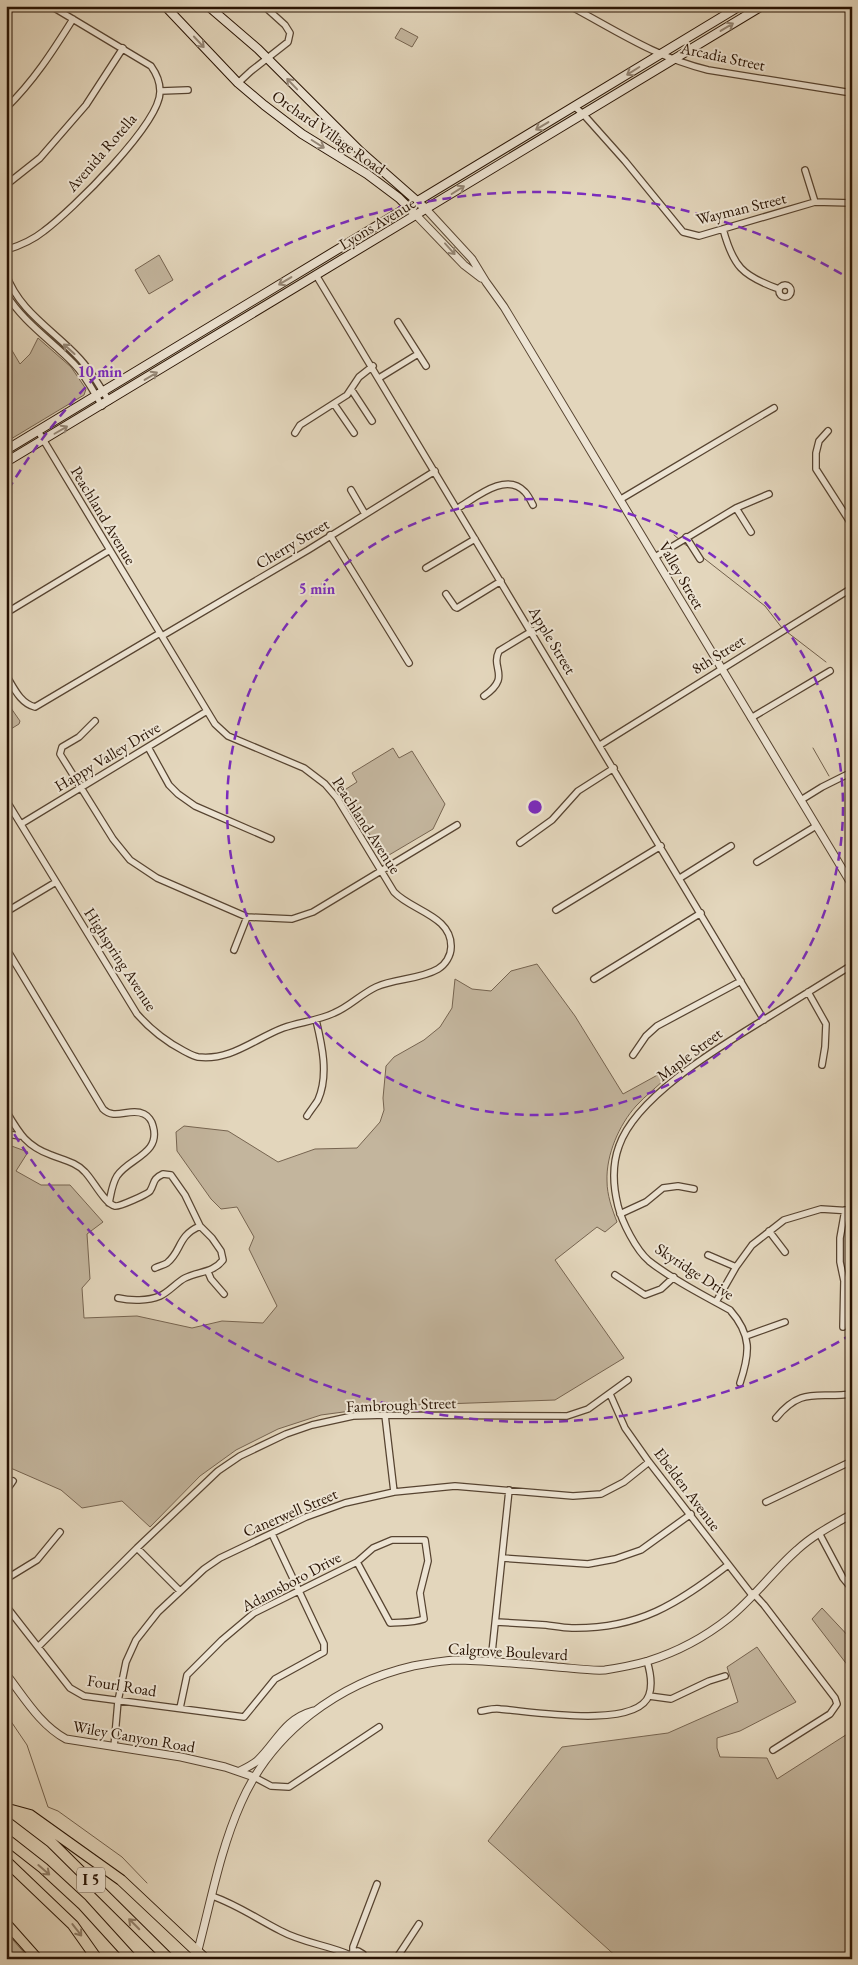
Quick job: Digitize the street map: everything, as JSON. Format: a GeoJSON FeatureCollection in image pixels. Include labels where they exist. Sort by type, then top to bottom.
{"type":"FeatureCollection","features":[{"type":"Feature","properties":{"kind":"highway"},"geometry":{"type":"LineString","coordinates":[[7,1809],[30,1815],[121,1880],[196,1954],[205,1959]]}},
{"type":"Feature","properties":{"kind":"highway","name":"I 5"},"geometry":{"type":"LineString","coordinates":[[7,1809],[58,1849],[169,1959]]}},
{"type":"Feature","properties":{"kind":"highway","name":"I 5"},"geometry":{"type":"LineString","coordinates":[[6,1839],[43,1868],[82,1904],[132,1959]]}},
{"type":"Feature","properties":{"kind":"highway"},"geometry":{"type":"LineString","coordinates":[[6,1861],[73,1925],[97,1959]]}},
{"type":"Feature","properties":{"kind":"main road","name":"Orchard Village Road"},"geometry":{"type":"LineString","coordinates":[[165,6],[238,83],[289,125],[367,174],[416,215]]}},
{"type":"Feature","properties":{"kind":"main road","name":"Orchard Village Road"},"geometry":{"type":"LineString","coordinates":[[208,6],[268,58],[354,144],[426,209]]}},
{"type":"Feature","properties":{"kind":"main road","name":"Lyons Avenue"},"geometry":{"type":"LineString","coordinates":[[6,450],[740,6]]}},
{"type":"Feature","properties":{"kind":"main road","name":"Lyons Avenue"},"geometry":{"type":"LineString","coordinates":[[6,462],[762,6]]}},
{"type":"Feature","properties":{"kind":"main road"},"geometry":{"type":"LineString","coordinates":[[244,306],[246,318]]}},
{"type":"Feature","properties":{"kind":"main road"},"geometry":{"type":"LineString","coordinates":[[6,1923],[38,1959]]}},
{"type":"Feature","properties":{"kind":"street"},"geometry":{"type":"LineString","coordinates":[[6,16],[12,6]]}},
{"type":"Feature","properties":{"kind":"street"},"geometry":{"type":"LineString","coordinates":[[51,6],[151,66],[158,77],[160,91],[188,90]]}},
{"type":"Feature","properties":{"kind":"street"},"geometry":{"type":"LineString","coordinates":[[238,83],[288,42],[290,33],[285,25],[264,6]]}},
{"type":"Feature","properties":{"kind":"street","name":"Arcadia Street"},"geometry":{"type":"LineString","coordinates":[[570,6],[659,55],[673,60],[708,70],[852,93]]}},
{"type":"Feature","properties":{"kind":"street"},"geometry":{"type":"LineString","coordinates":[[6,108],[32,80],[73,19]]}},
{"type":"Feature","properties":{"kind":"street"},"geometry":{"type":"LineString","coordinates":[[6,185],[40,158],[86,106],[123,48]]}},
{"type":"Feature","properties":{"kind":"street","name":"Avenida Rotella"},"geometry":{"type":"LineString","coordinates":[[6,250],[28,241],[43,232],[74,205],[132,142],[158,102],[160,91]]}},
{"type":"Feature","properties":{"kind":"street","name":"Wayman Street"},"geometry":{"type":"LineString","coordinates":[[575,107],[584,115],[683,232],[699,236],[815,202],[852,203]]}},
{"type":"Feature","properties":{"kind":"street"},"geometry":{"type":"LineString","coordinates":[[805,170],[815,202]]}},
{"type":"Feature","properties":{"kind":"street","name":"Valley Street"},"geometry":{"type":"LineString","coordinates":[[426,209],[472,258],[504,307],[852,885]]}},
{"type":"Feature","properties":{"kind":"street","name":"Valley Street"},"geometry":{"type":"LineString","coordinates":[[416,215],[464,265],[486,282]]}},
{"type":"Feature","properties":{"kind":"street"},"geometry":{"type":"LineString","coordinates":[[723,229],[729,249],[739,267],[748,275],[779,289]]}},
{"type":"Feature","properties":{"kind":"street"},"geometry":{"type":"LineString","coordinates":[[6,274],[26,309],[80,358],[105,404]]}},
{"type":"Feature","properties":{"kind":"street","name":"Apple Street"},"geometry":{"type":"LineString","coordinates":[[316,275],[532,631],[764,1020]]}},
{"type":"Feature","properties":{"kind":"street"},"geometry":{"type":"LineString","coordinates":[[6,294],[23,317],[74,364],[100,394]]}},
{"type":"Feature","properties":{"kind":"street"},"geometry":{"type":"LineString","coordinates":[[398,322],[426,366]]}},
{"type":"Feature","properties":{"kind":"street"},"geometry":{"type":"LineString","coordinates":[[379,378],[418,354]]}},
{"type":"Feature","properties":{"kind":"street"},"geometry":{"type":"LineString","coordinates":[[295,433],[300,425],[348,395],[359,377],[372,366]]}},
{"type":"Feature","properties":{"kind":"street"},"geometry":{"type":"LineString","coordinates":[[351,389],[372,421]]}},
{"type":"Feature","properties":{"kind":"street"},"geometry":{"type":"LineString","coordinates":[[334,404],[354,433]]}},
{"type":"Feature","properties":{"kind":"street"},"geometry":{"type":"LineString","coordinates":[[621,499],[774,408]]}},
{"type":"Feature","properties":{"kind":"street","name":"Peachland Avenue"},"geometry":{"type":"LineString","coordinates":[[38,431],[215,724],[228,736],[304,768],[325,784],[337,798],[394,892],[402,901],[442,923],[448,932],[451,947],[449,958],[439,968],[420,976],[376,987],[336,1013],[316,1020]]}},
{"type":"Feature","properties":{"kind":"street"},"geometry":{"type":"LineString","coordinates":[[828,431],[819,441],[816,453],[816,469],[852,525]]}},
{"type":"Feature","properties":{"kind":"street","name":"Cherry Street"},"geometry":{"type":"LineString","coordinates":[[6,675],[21,699],[28,705],[35,707],[330,536],[435,471]]}},
{"type":"Feature","properties":{"kind":"street"},"geometry":{"type":"LineString","coordinates":[[458,508],[494,487],[504,484],[514,485],[524,491],[533,505]]}},
{"type":"Feature","properties":{"kind":"street"},"geometry":{"type":"LineString","coordinates":[[351,490],[365,514]]}},
{"type":"Feature","properties":{"kind":"street"},"geometry":{"type":"LineString","coordinates":[[655,557],[736,508],[768,494]]}},
{"type":"Feature","properties":{"kind":"street"},"geometry":{"type":"LineString","coordinates":[[736,508],[751,532]]}},
{"type":"Feature","properties":{"kind":"street"},"geometry":{"type":"LineString","coordinates":[[330,536],[409,663]]}},
{"type":"Feature","properties":{"kind":"street"},"geometry":{"type":"LineString","coordinates":[[686,537],[700,559]]}},
{"type":"Feature","properties":{"kind":"street"},"geometry":{"type":"LineString","coordinates":[[426,568],[475,539]]}},
{"type":"Feature","properties":{"kind":"street"},"geometry":{"type":"LineString","coordinates":[[6,613],[110,550]]}},
{"type":"Feature","properties":{"kind":"street"},"geometry":{"type":"LineString","coordinates":[[446,594],[455,607],[458,608],[501,581]]}},
{"type":"Feature","properties":{"kind":"street","name":"8th Street"},"geometry":{"type":"LineString","coordinates":[[600,746],[721,668],[852,588]]}},
{"type":"Feature","properties":{"kind":"street"},"geometry":{"type":"LineString","coordinates":[[484,696],[496,688],[498,683],[499,671],[496,656],[499,651],[532,631]]}},
{"type":"Feature","properties":{"kind":"street"},"geometry":{"type":"LineString","coordinates":[[751,718],[830,671]]}},
{"type":"Feature","properties":{"kind":"street","name":"Happy Valley Drive"},"geometry":{"type":"LineString","coordinates":[[21,824],[207,711]]}},
{"type":"Feature","properties":{"kind":"street"},"geometry":{"type":"LineString","coordinates":[[95,721],[79,736],[62,746],[60,754],[113,839],[130,860],[156,878],[246,917],[292,919],[313,912],[457,825]]}},
{"type":"Feature","properties":{"kind":"street"},"geometry":{"type":"LineString","coordinates":[[148,747],[169,785],[178,794],[195,806],[271,840]]}},
{"type":"Feature","properties":{"kind":"street"},"geometry":{"type":"LineString","coordinates":[[520,843],[552,820],[578,791],[614,768]]}},
{"type":"Feature","properties":{"kind":"street"},"geometry":{"type":"LineString","coordinates":[[801,800],[852,772]]}},
{"type":"Feature","properties":{"kind":"street","name":"Highspring Avenue"},"geometry":{"type":"LineString","coordinates":[[6,800],[137,1014],[162,1039],[196,1057],[217,1057],[236,1052],[279,1030],[316,1020]]}},
{"type":"Feature","properties":{"kind":"street"},"geometry":{"type":"LineString","coordinates":[[757,862],[816,826]]}},
{"type":"Feature","properties":{"kind":"street"},"geometry":{"type":"LineString","coordinates":[[556,910],[661,846]]}},
{"type":"Feature","properties":{"kind":"street"},"geometry":{"type":"LineString","coordinates":[[680,878],[732,846]]}},
{"type":"Feature","properties":{"kind":"street"},"geometry":{"type":"LineString","coordinates":[[6,912],[56,882]]}},
{"type":"Feature","properties":{"kind":"street"},"geometry":{"type":"LineString","coordinates":[[594,978],[701,913]]}},
{"type":"Feature","properties":{"kind":"street"},"geometry":{"type":"LineString","coordinates":[[234,950],[246,917]]}},
{"type":"Feature","properties":{"kind":"street"},"geometry":{"type":"LineString","coordinates":[[6,948],[98,1101],[107,1112],[117,1114],[132,1111],[144,1114],[152,1121],[156,1134],[152,1145],[146,1152],[122,1170],[117,1177],[108,1203]]}},
{"type":"Feature","properties":{"kind":"street","name":"Maple Street"},"geometry":{"type":"LineString","coordinates":[[620,1214],[614,1189],[614,1165],[619,1145],[629,1125],[652,1100],[718,1047],[852,965]]}},
{"type":"Feature","properties":{"kind":"street"},"geometry":{"type":"LineString","coordinates":[[633,1055],[646,1036],[657,1026],[741,981]]}},
{"type":"Feature","properties":{"kind":"street"},"geometry":{"type":"LineString","coordinates":[[808,992],[826,1024],[822,1065]]}},
{"type":"Feature","properties":{"kind":"street"},"geometry":{"type":"LineString","coordinates":[[306,1116],[318,1099],[323,1077],[323,1052],[316,1020]]}},
{"type":"Feature","properties":{"kind":"street"},"geometry":{"type":"LineString","coordinates":[[6,1111],[21,1136],[39,1150],[79,1167],[108,1203],[116,1206],[126,1204],[150,1191],[152,1183],[157,1177],[163,1174],[171,1175],[185,1195],[200,1226],[221,1251],[223,1260],[218,1266],[208,1272],[186,1277],[161,1296],[131,1301],[118,1298]]}},
{"type":"Feature","properties":{"kind":"street"},"geometry":{"type":"LineString","coordinates":[[6,1134],[21,1136]]}},
{"type":"Feature","properties":{"kind":"street"},"geometry":{"type":"LineString","coordinates":[[620,1214],[646,1202],[663,1188],[678,1186],[694,1189]]}},
{"type":"Feature","properties":{"kind":"street"},"geometry":{"type":"LineString","coordinates":[[716,1302],[736,1267],[752,1245],[784,1220],[821,1209],[848,1210],[840,1238],[840,1262],[844,1282],[843,1327]]}},
{"type":"Feature","properties":{"kind":"street","name":"Skyridge Drive"},"geometry":{"type":"LineString","coordinates":[[620,1214],[633,1239],[648,1260],[730,1310],[739,1320],[746,1336],[747,1359],[740,1383]]}},
{"type":"Feature","properties":{"kind":"street"},"geometry":{"type":"LineString","coordinates":[[156,1268],[167,1262],[184,1236],[200,1226]]}},
{"type":"Feature","properties":{"kind":"street"},"geometry":{"type":"LineString","coordinates":[[769,1231],[785,1252]]}},
{"type":"Feature","properties":{"kind":"street"},"geometry":{"type":"LineString","coordinates":[[708,1254],[736,1267]]}},
{"type":"Feature","properties":{"kind":"street"},"geometry":{"type":"LineString","coordinates":[[208,1272],[211,1279],[224,1294]]}},
{"type":"Feature","properties":{"kind":"street"},"geometry":{"type":"LineString","coordinates":[[615,1275],[645,1295],[661,1289],[674,1277]]}},
{"type":"Feature","properties":{"kind":"street"},"geometry":{"type":"LineString","coordinates":[[746,1336],[785,1322]]}},
{"type":"Feature","properties":{"kind":"street","name":"Fambrough Street"},"geometry":{"type":"LineString","coordinates":[[38,1647],[137,1548],[218,1471],[240,1456],[286,1434],[312,1425],[353,1416],[567,1416],[588,1409],[628,1380]]}},
{"type":"Feature","properties":{"kind":"street","name":"Ebelden Avenue"},"geometry":{"type":"LineString","coordinates":[[610,1394],[625,1428],[649,1462],[691,1514],[728,1565],[779,1624],[835,1698],[837,1704],[830,1714],[787,1743],[773,1750]]}},
{"type":"Feature","properties":{"kind":"street"},"geometry":{"type":"LineString","coordinates":[[776,1418],[788,1404],[802,1397],[852,1394]]}},
{"type":"Feature","properties":{"kind":"street"},"geometry":{"type":"LineString","coordinates":[[385,1415],[394,1492]]}},
{"type":"Feature","properties":{"kind":"street","name":"Canerwell Street"},"geometry":{"type":"LineString","coordinates":[[114,1747],[118,1701],[126,1662],[136,1640],[158,1612],[204,1569],[220,1558],[306,1517],[337,1506],[394,1492],[455,1486],[573,1496],[601,1494],[624,1482],[649,1462]]}},
{"type":"Feature","properties":{"kind":"street"},"geometry":{"type":"LineString","coordinates":[[766,1502],[852,1462]]}},
{"type":"Feature","properties":{"kind":"street"},"geometry":{"type":"LineString","coordinates":[[6,1491],[13,1480]]}},
{"type":"Feature","properties":{"kind":"street"},"geometry":{"type":"LineString","coordinates":[[491,1662],[509,1490]]}},
{"type":"Feature","properties":{"kind":"street"},"geometry":{"type":"LineString","coordinates":[[502,1558],[588,1564],[615,1559],[642,1550],[691,1514]]}},
{"type":"Feature","properties":{"kind":"street","name":"Calgrove Boulevard"},"geometry":{"type":"LineString","coordinates":[[196,1954],[228,1839],[240,1804],[254,1777],[281,1742],[315,1710],[341,1693],[390,1671],[438,1661],[491,1662],[604,1670],[647,1661],[674,1651],[700,1638],[730,1617],[797,1550],[818,1533],[852,1514]]}},
{"type":"Feature","properties":{"kind":"street"},"geometry":{"type":"LineString","coordinates":[[6,1578],[37,1560],[60,1532]]}},
{"type":"Feature","properties":{"kind":"street"},"geometry":{"type":"LineString","coordinates":[[818,1533],[843,1578],[852,1590]]}},
{"type":"Feature","properties":{"kind":"street"},"geometry":{"type":"LineString","coordinates":[[272,1534],[298,1592]]}},
{"type":"Feature","properties":{"kind":"street","name":"Adamsboro Drive"},"geometry":{"type":"LineString","coordinates":[[180,1708],[187,1675],[222,1640],[254,1613],[357,1562],[374,1548],[392,1540],[425,1540],[428,1561],[420,1593],[424,1619],[414,1623],[405,1621],[390,1623],[357,1562]]}},
{"type":"Feature","properties":{"kind":"street"},"geometry":{"type":"LineString","coordinates":[[137,1548],[180,1591]]}},
{"type":"Feature","properties":{"kind":"street"},"geometry":{"type":"LineString","coordinates":[[496,1622],[572,1628],[619,1625],[641,1619],[691,1594],[728,1565]]}},
{"type":"Feature","properties":{"kind":"street","name":"Fourl Road"},"geometry":{"type":"LineString","coordinates":[[6,1606],[70,1688],[84,1696],[244,1717],[275,1679],[324,1652],[324,1644],[298,1592]]}},
{"type":"Feature","properties":{"kind":"street"},"geometry":{"type":"LineString","coordinates":[[481,1711],[498,1708],[568,1716],[592,1716],[627,1712],[642,1703],[649,1696],[651,1682],[647,1661]]}},
{"type":"Feature","properties":{"kind":"street","name":"Wiley Canyon Road"},"geometry":{"type":"LineString","coordinates":[[6,1674],[40,1718],[56,1733],[74,1741],[163,1753],[240,1771],[254,1777]]}},
{"type":"Feature","properties":{"kind":"street"},"geometry":{"type":"LineString","coordinates":[[649,1696],[671,1699],[709,1681],[726,1676]]}},
{"type":"Feature","properties":{"kind":"street"},"geometry":{"type":"LineString","coordinates":[[240,1771],[257,1760],[273,1740],[299,1715],[315,1710]]}},
{"type":"Feature","properties":{"kind":"street"},"geometry":{"type":"LineString","coordinates":[[254,1777],[271,1786],[289,1787],[379,1726]]}},
{"type":"Feature","properties":{"kind":"street"},"geometry":{"type":"LineString","coordinates":[[351,1955],[377,1884]]}},
{"type":"Feature","properties":{"kind":"street"},"geometry":{"type":"LineString","coordinates":[[212,1896],[246,1910],[281,1932],[351,1955],[361,1952],[364,1959]]}},
{"type":"Feature","properties":{"kind":"street"},"geometry":{"type":"LineString","coordinates":[[396,1959],[419,1924]]}},
{"type":"Feature","properties":{"kind":"shaded area"},"geometry":{"type":"Polygon","coordinates":[[[401,28],[418,37],[412,47],[395,38],[401,28]]]}},
{"type":"Feature","properties":{"kind":"shaded area"},"geometry":{"type":"Polygon","coordinates":[[[159,255],[173,280],[149,294],[135,270],[159,255]]]}},
{"type":"Feature","properties":{"kind":"shaded area"},"geometry":{"type":"Polygon","coordinates":[[[6,322],[10,330],[7,342],[20,364],[30,354],[38,338],[71,367],[86,389],[84,395],[6,442],[6,322]]]}},
{"type":"Feature","properties":{"kind":"shaded area"},"geometry":{"type":"Polygon","coordinates":[[[6,701],[20,721],[19,724],[6,732],[6,701]]]}},
{"type":"Feature","properties":{"kind":"shaded area"},"geometry":{"type":"Polygon","coordinates":[[[393,748],[399,758],[412,751],[445,804],[433,829],[384,858],[343,791],[357,782],[352,773],[393,748]]]}},
{"type":"Feature","properties":{"kind":"shaded area"},"geometry":{"type":"Polygon","coordinates":[[[537,964],[575,1016],[623,1094],[663,1072],[667,1077],[630,1114],[619,1131],[611,1151],[607,1171],[607,1186],[617,1222],[605,1232],[597,1227],[555,1260],[624,1358],[555,1400],[388,1406],[321,1415],[278,1429],[236,1450],[200,1476],[150,1527],[122,1501],[82,1508],[61,1490],[6,1466],[6,1144],[28,1152],[16,1171],[41,1185],[70,1185],[103,1222],[87,1234],[90,1279],[82,1288],[84,1318],[137,1316],[192,1328],[222,1321],[263,1323],[277,1306],[249,1249],[254,1237],[237,1207],[221,1209],[211,1199],[177,1151],[176,1132],[184,1126],[228,1131],[278,1162],[315,1149],[357,1148],[380,1122],[384,1110],[383,1098],[386,1066],[394,1057],[424,1040],[440,1027],[452,1008],[455,979],[472,989],[491,991],[511,971],[537,964]]]}},
{"type":"Feature","properties":{"kind":"shaded area"},"geometry":{"type":"Polygon","coordinates":[[[822,1608],[852,1640],[852,1671],[812,1619],[822,1608]]]}},
{"type":"Feature","properties":{"kind":"shaded area"},"geometry":{"type":"Polygon","coordinates":[[[757,1647],[796,1702],[740,1731],[717,1738],[717,1748],[720,1757],[767,1758],[777,1779],[852,1731],[852,1959],[619,1959],[488,1841],[562,1747],[668,1733],[738,1702],[727,1667],[757,1647]]]}},
{"type":"Feature","properties":{"kind":"shaded area"},"geometry":{"type":"Polygon","coordinates":[[[6,1932],[28,1957],[29,1959],[6,1959],[6,1932]]]}},
{"type":"Feature","properties":{"kind":"waterway"},"geometry":{"type":"LineString","coordinates":[[674,535],[680,540]]}},
{"type":"Feature","properties":{"kind":"waterway"},"geometry":{"type":"LineString","coordinates":[[683,543],[690,548]]}},
{"type":"Feature","properties":{"kind":"waterway"},"geometry":{"type":"LineString","coordinates":[[701,556],[765,606],[782,628]]}},
{"type":"Feature","properties":{"kind":"waterway"},"geometry":{"type":"LineString","coordinates":[[787,632],[826,662]]}},
{"type":"Feature","properties":{"kind":"waterway"},"geometry":{"type":"LineString","coordinates":[[813,748],[829,776]]}},
{"type":"Feature","properties":{"kind":"waterway"},"geometry":{"type":"LineString","coordinates":[[6,1714],[27,1745],[48,1807],[58,1811],[122,1857],[147,1883]]}}]}
